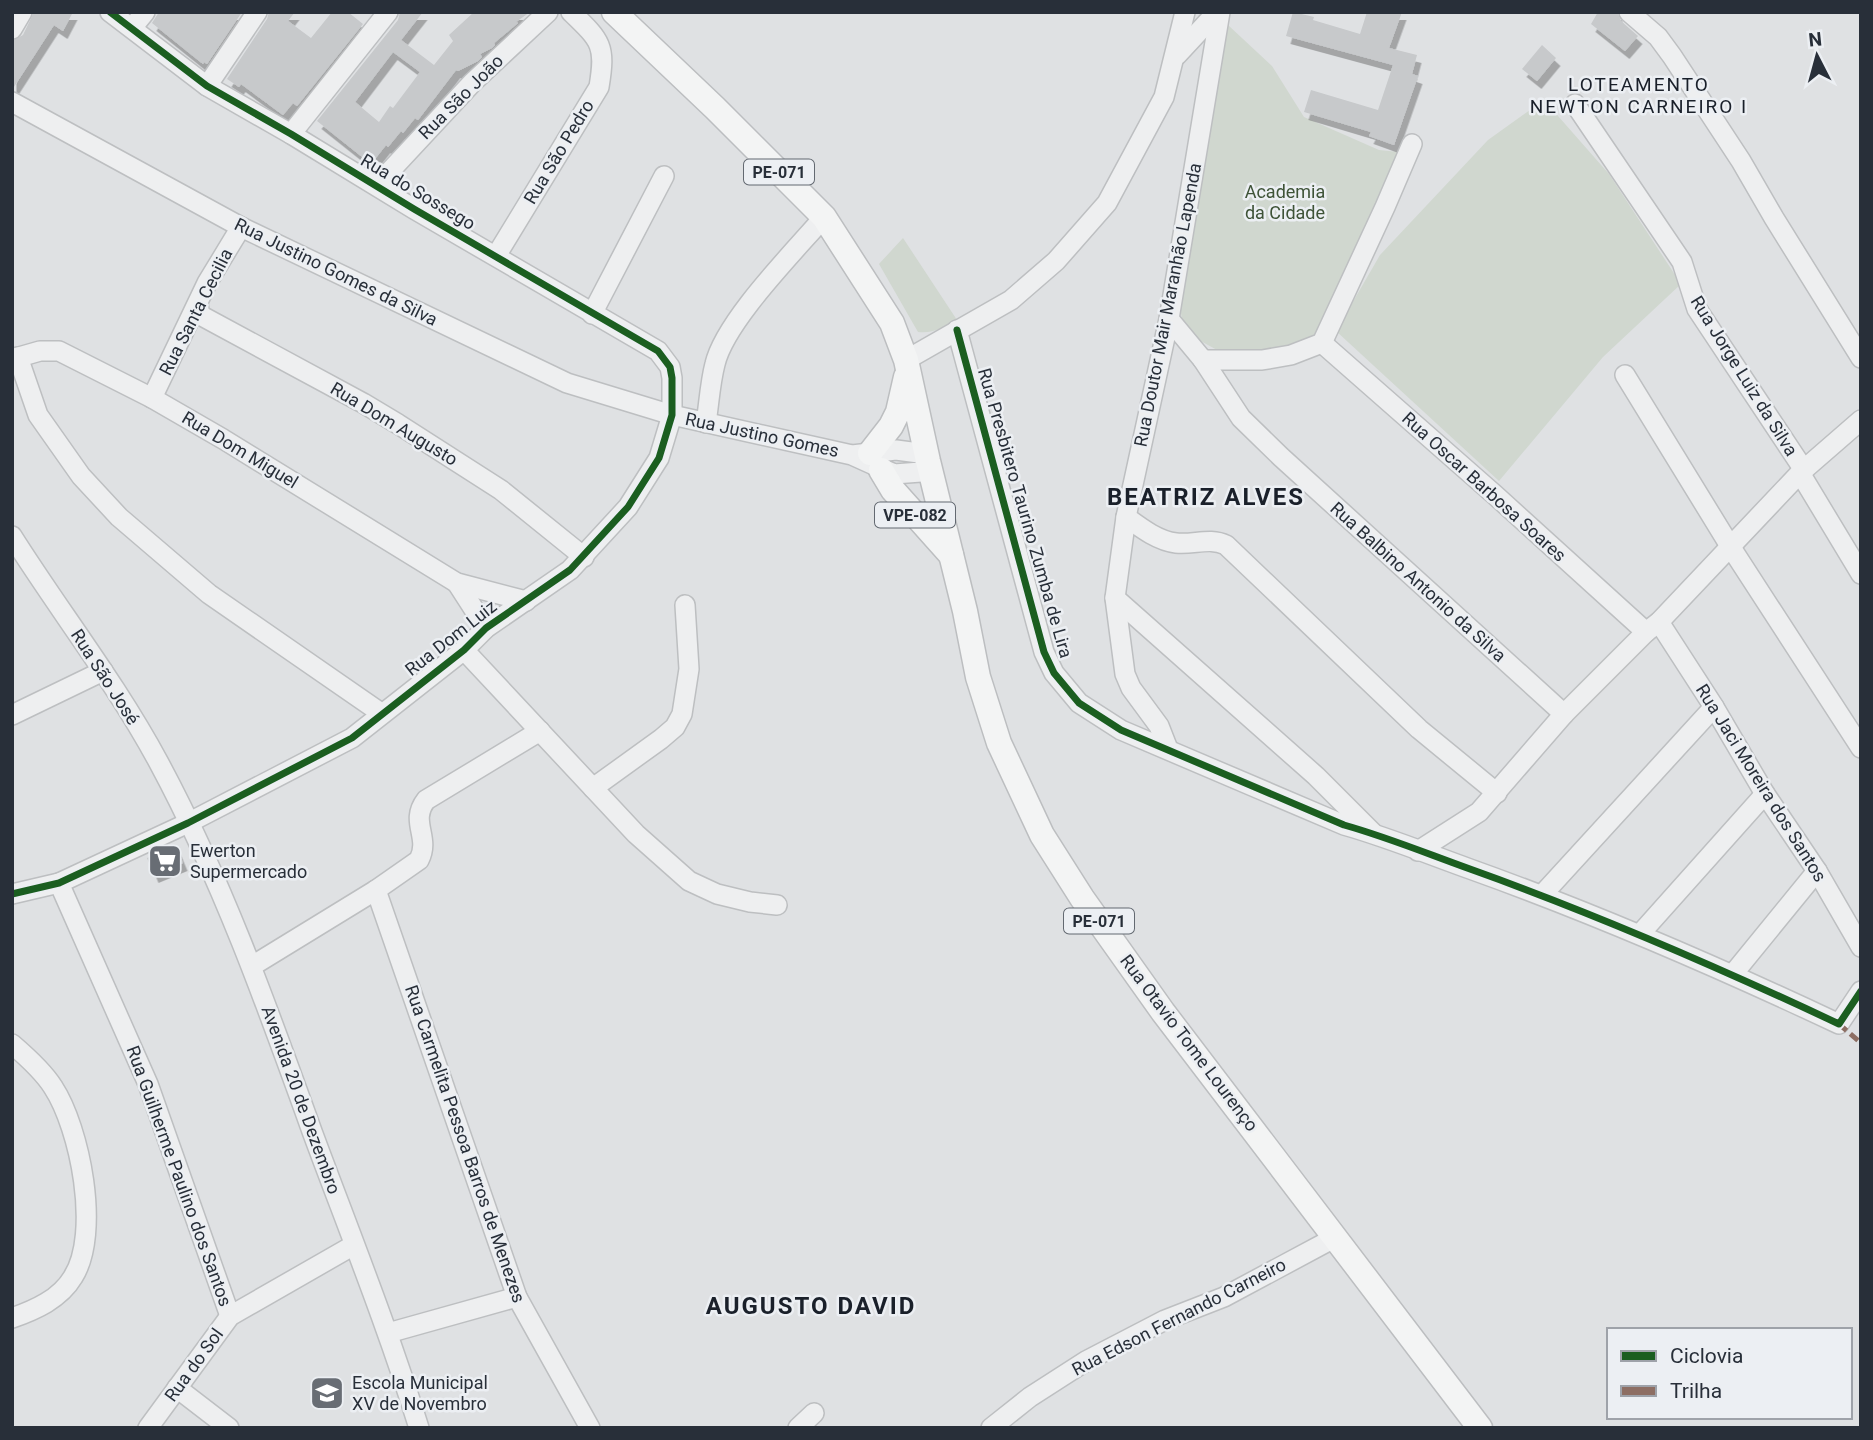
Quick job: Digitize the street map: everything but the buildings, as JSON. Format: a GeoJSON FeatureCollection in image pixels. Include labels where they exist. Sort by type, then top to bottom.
{"type":"FeatureCollection","features":[{"type":"Feature","properties":{"kind":"main road","name":"Rua Otavio Tome Lourenço"},"geometry":{"type":"LineString","coordinates":[[614,12],[824,217],[891,323],[907,365],[978,677],[999,743],[1042,835],[1082,898],[1163,1012],[1336,1237]]}},
{"type":"Feature","properties":{"kind":"main road"},"geometry":{"type":"LineString","coordinates":[[867,459],[898,412],[907,365]]}},
{"type":"Feature","properties":{"kind":"main road","name":"VPE-082"},"geometry":{"type":"LineString","coordinates":[[867,459],[953,558]]}},
{"type":"Feature","properties":{"kind":"main road","name":"PE-071"},"geometry":{"type":"LineString","coordinates":[[1336,1237],[1480,1428]]}},
{"type":"Feature","properties":{"kind":"street"},"geometry":{"type":"LineString","coordinates":[[12,29],[22,12]]}},
{"type":"Feature","properties":{"kind":"street","name":"Rua do Sossego"},"geometry":{"type":"LineString","coordinates":[[110,12],[207,86],[658,351],[666,358],[670,367],[672,415]]}},
{"type":"Feature","properties":{"kind":"street"},"geometry":{"type":"LineString","coordinates":[[132,28],[145,12]]}},
{"type":"Feature","properties":{"kind":"street"},"geometry":{"type":"LineString","coordinates":[[207,86],[257,12]]}},
{"type":"Feature","properties":{"kind":"street"},"geometry":{"type":"LineString","coordinates":[[292,134],[388,12]]}},
{"type":"Feature","properties":{"kind":"street","name":"Rua São João"},"geometry":{"type":"LineString","coordinates":[[377,185],[472,83],[548,12]]}},
{"type":"Feature","properties":{"kind":"street","name":"Rua São Pedro"},"geometry":{"type":"LineString","coordinates":[[496,256],[599,87],[603,61],[600,45],[571,12]]}},
{"type":"Feature","properties":{"kind":"street"},"geometry":{"type":"LineString","coordinates":[[907,365],[957,330],[1011,300],[1056,261],[1107,204],[1164,97],[1185,12]]}},
{"type":"Feature","properties":{"kind":"street"},"geometry":{"type":"LineString","coordinates":[[1174,58],[1218,12]]}},
{"type":"Feature","properties":{"kind":"street","name":"Rua Doutor Mair Maranhão Lapenda"},"geometry":{"type":"LineString","coordinates":[[1168,749],[1159,726],[1130,688],[1125,674],[1115,598],[1126,517],[1169,319],[1218,12]]}},
{"type":"Feature","properties":{"kind":"street"},"geometry":{"type":"LineString","coordinates":[[1629,12],[1658,37],[1672,56],[1741,161],[1861,358]]}},
{"type":"Feature","properties":{"kind":"street","name":"Rua Justino Gomes da Silva"},"geometry":{"type":"LineString","coordinates":[[12,102],[241,227],[567,383],[672,415]]}},
{"type":"Feature","properties":{"kind":"street","name":"Rua Jorge Luiz da Silva"},"geometry":{"type":"LineString","coordinates":[[1575,104],[1682,262],[1697,309],[1802,472],[1861,574]]}},
{"type":"Feature","properties":{"kind":"street"},"geometry":{"type":"LineString","coordinates":[[1203,360],[1262,360],[1291,355],[1322,343],[1412,144]]}},
{"type":"Feature","properties":{"kind":"street"},"geometry":{"type":"LineString","coordinates":[[592,314],[664,176]]}},
{"type":"Feature","properties":{"kind":"street"},"geometry":{"type":"LineString","coordinates":[[706,423],[715,363],[724,339],[824,217]]}},
{"type":"Feature","properties":{"kind":"street","name":"Rua Santa Cecilia"},"geometry":{"type":"LineString","coordinates":[[152,398],[207,283],[241,227]]}},
{"type":"Feature","properties":{"kind":"street","name":"Rua Dom Augusto"},"geometry":{"type":"LineString","coordinates":[[198,304],[200,315],[363,403],[501,490],[584,557]]}},
{"type":"Feature","properties":{"kind":"street","name":"Rua Balbino Antonio da Silva"},"geometry":{"type":"LineString","coordinates":[[1169,319],[1203,360],[1241,418],[1564,714]]}},
{"type":"Feature","properties":{"kind":"street","name":"Rua Presbitero Taurino Zumba de Lira"},"geometry":{"type":"LineString","coordinates":[[957,330],[1044,652],[1054,673],[1079,703],[1121,730],[1344,825],[1373,833],[1542,895],[1640,934],[1839,1024],[1861,991]]}},
{"type":"Feature","properties":{"kind":"street","name":"Rua Oscar Barbosa Soares"},"geometry":{"type":"LineString","coordinates":[[1322,343],[1652,627]]}},
{"type":"Feature","properties":{"kind":"street","name":"Rua Dom Miguel"},"geometry":{"type":"LineString","coordinates":[[15,358],[40,351],[59,351],[152,398],[223,439],[457,583],[526,601]]}},
{"type":"Feature","properties":{"kind":"street"},"geometry":{"type":"LineString","coordinates":[[15,358],[38,415],[81,476],[119,517],[209,594],[381,713]]}},
{"type":"Feature","properties":{"kind":"street"},"geometry":{"type":"LineString","coordinates":[[1625,374],[1730,546],[1861,748]]}},
{"type":"Feature","properties":{"kind":"street","name":"Rua Justino Gomes"},"geometry":{"type":"LineString","coordinates":[[672,415],[867,459],[902,474],[921,472],[928,461]]}},
{"type":"Feature","properties":{"kind":"street","name":"Rua Dom Luiz"},"geometry":{"type":"LineString","coordinates":[[12,894],[59,883],[188,823],[352,738],[464,650],[486,628],[584,557],[628,508],[659,458],[672,415]]}},
{"type":"Feature","properties":{"kind":"street"},"geometry":{"type":"LineString","coordinates":[[1418,851],[1479,811],[1564,714],[1802,472],[1861,420]]}},
{"type":"Feature","properties":{"kind":"street"},"geometry":{"type":"LineString","coordinates":[[1126,517],[1166,540],[1178,543],[1212,540],[1226,545],[1419,729],[1497,793]]}},
{"type":"Feature","properties":{"kind":"street","name":"Rua São José"},"geometry":{"type":"LineString","coordinates":[[12,536],[103,671],[159,762],[188,823]]}},
{"type":"Feature","properties":{"kind":"street","name":"Rua Dom Miguel"},"geometry":{"type":"LineString","coordinates":[[457,583],[486,628]]}},
{"type":"Feature","properties":{"kind":"street"},"geometry":{"type":"LineString","coordinates":[[1115,598],[1316,776],[1373,833]]}},
{"type":"Feature","properties":{"kind":"street"},"geometry":{"type":"LineString","coordinates":[[593,788],[661,739],[679,721],[689,669],[685,605]]}},
{"type":"Feature","properties":{"kind":"street","name":"Rua Jaci Moreira dos Santos"},"geometry":{"type":"LineString","coordinates":[[1652,627],[1714,707],[1765,794],[1817,871],[1861,947]]}},
{"type":"Feature","properties":{"kind":"street"},"geometry":{"type":"LineString","coordinates":[[464,650],[636,834],[689,881],[717,894],[777,905]]}},
{"type":"Feature","properties":{"kind":"street"},"geometry":{"type":"LineString","coordinates":[[15,708],[103,671]]}},
{"type":"Feature","properties":{"kind":"street"},"geometry":{"type":"LineString","coordinates":[[1542,895],[1714,707]]}},
{"type":"Feature","properties":{"kind":"street"},"geometry":{"type":"LineString","coordinates":[[252,966],[376,890],[419,860],[424,841],[418,821],[419,812],[426,800],[540,732]]}},
{"type":"Feature","properties":{"kind":"street"},"geometry":{"type":"LineString","coordinates":[[1640,934],[1765,794]]}},
{"type":"Feature","properties":{"kind":"street","name":"Avenida 20 de Dezembro"},"geometry":{"type":"LineString","coordinates":[[188,823],[252,966],[404,1380]]}},
{"type":"Feature","properties":{"kind":"street"},"geometry":{"type":"LineString","coordinates":[[1732,974],[1817,871]]}},
{"type":"Feature","properties":{"kind":"street","name":"Rua Guilherme Paulino dos Santos"},"geometry":{"type":"LineString","coordinates":[[59,883],[148,1084],[230,1316]]}},
{"type":"Feature","properties":{"kind":"street","name":"Rua Carmelita Pessoa Barros de Menezes"},"geometry":{"type":"LineString","coordinates":[[376,890],[516,1297],[590,1428]]}},
{"type":"Feature","properties":{"kind":"street"},"geometry":{"type":"LineString","coordinates":[[12,1044],[52,1086],[64,1109],[73,1131],[86,1195],[87,1216],[82,1259],[73,1278],[62,1291],[37,1309],[12,1318]]}},
{"type":"Feature","properties":{"kind":"street","name":"Rua Edson Fernando Carneiro"},"geometry":{"type":"LineString","coordinates":[[991,1428],[1030,1397],[1086,1361],[1166,1320],[1224,1297],[1336,1237]]}},
{"type":"Feature","properties":{"kind":"street","name":"Rua do Sol"},"geometry":{"type":"LineString","coordinates":[[148,1428],[230,1316],[354,1245]]}},
{"type":"Feature","properties":{"kind":"street"},"geometry":{"type":"LineString","coordinates":[[388,1334],[516,1297]]}},
{"type":"Feature","properties":{"kind":"street"},"geometry":{"type":"LineString","coordinates":[[404,1380],[419,1428]]}},
{"type":"Feature","properties":{"kind":"street"},"geometry":{"type":"LineString","coordinates":[[404,1380],[432,1428]]}},
{"type":"Feature","properties":{"kind":"street"},"geometry":{"type":"LineString","coordinates":[[177,1388],[229,1428]]}},
{"type":"Feature","properties":{"kind":"street"},"geometry":{"type":"LineString","coordinates":[[798,1428],[814,1413]]}},
{"type":"Feature","properties":{"kind":"green space","name":"Academia da Cidade"},"geometry":{"type":"Polygon","coordinates":[[[1228,25],[1272,66],[1304,117],[1379,150],[1399,152],[1333,306],[1316,338],[1301,347],[1238,356],[1217,350],[1197,339],[1183,325],[1180,308],[1228,25]]]}},
{"type":"Feature","properties":{"kind":"green space"},"geometry":{"type":"Polygon","coordinates":[[[1544,100],[1609,174],[1681,284],[1603,357],[1499,481],[1336,331],[1380,255],[1488,140],[1544,100]]]}},
{"type":"Feature","properties":{"kind":"green space"},"geometry":{"type":"Polygon","coordinates":[[[903,238],[957,320],[934,331],[918,332],[879,264],[903,238]]]}},
{"type":"Feature","properties":{"kind":"marked path"},"geometry":{"type":"LineString","coordinates":[[1839,1024],[1861,1043]]}},
{"type":"Feature","properties":{"kind":"cycle path"},"geometry":{"type":"LineString","coordinates":[[12,894],[59,883],[188,823],[352,738],[464,650],[486,628],[570,570],[628,507],[659,458],[672,415],[670,367],[658,351],[207,86],[110,12]]}},
{"type":"Feature","properties":{"kind":"cycle path"},"geometry":{"type":"LineString","coordinates":[[957,330],[1044,652],[1054,673],[1079,703],[1121,730],[1344,825],[1517,886],[1610,923],[1839,1024],[1861,991]]}},
{"type":"Feature","properties":{"kind":"place","name":"Ewerton Supermercado"},"geometry":{"type":"Point","coordinates":[165,861]}},
{"type":"Feature","properties":{"kind":"place","name":"Escola Municipal XV de Novembro"},"geometry":{"type":"Point","coordinates":[327,1393]}},
{"type":"Feature","properties":{"kind":"district","name":"LOTEAMENTO NEWTON CARNEIRO I"},"geometry":{"type":"Point","coordinates":[1639,95]}},
{"type":"Feature","properties":{"kind":"district","name":"BEATRIZ ALVES"},"geometry":{"type":"Point","coordinates":[1206,497]}},
{"type":"Feature","properties":{"kind":"district","name":"AUGUSTO DAVID"},"geometry":{"type":"Point","coordinates":[811,1306]}}]}
